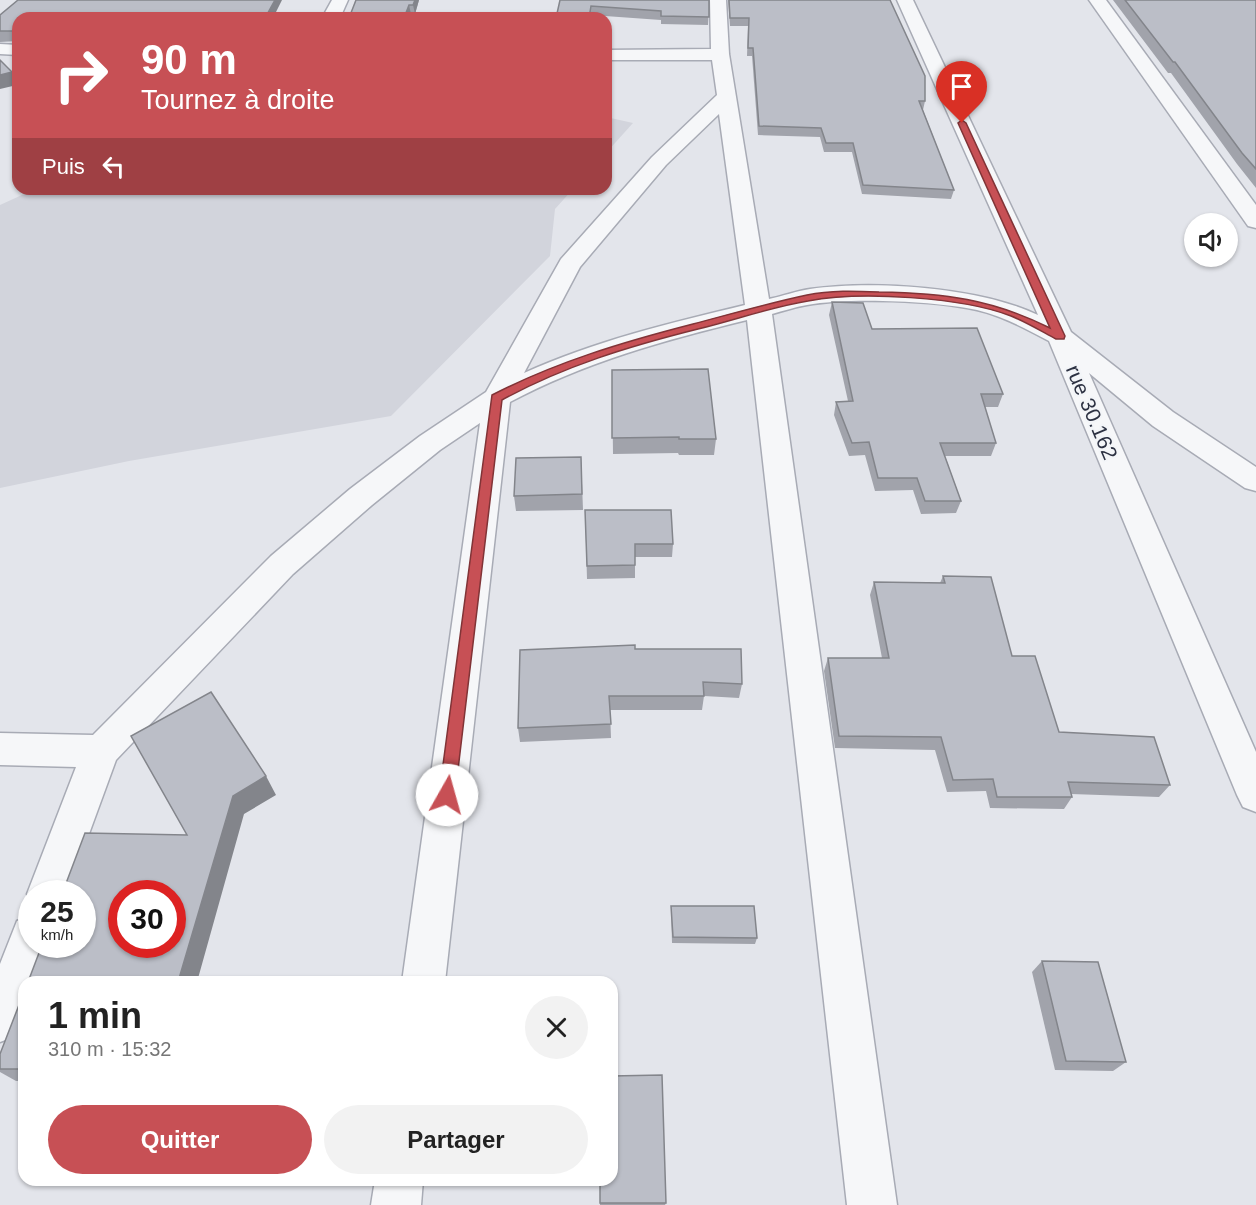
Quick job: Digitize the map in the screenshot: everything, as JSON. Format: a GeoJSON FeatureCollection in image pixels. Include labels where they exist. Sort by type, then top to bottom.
{"type":"FeatureCollection","features":[{"type":"Feature","properties":{"kind":"street"},"geometry":{"type":"LineString","coordinates":[[718,0],[720,54],[758,310],[872,1205]]}},
{"type":"Feature","properties":{"kind":"street","name":"rue 30.162"},"geometry":{"type":"LineString","coordinates":[[905,0],[1060,336],[1256,795]]}},
{"type":"Feature","properties":{"kind":"street"},"geometry":{"type":"LineString","coordinates":[[1097,0],[1256,222]]}},
{"type":"Feature","properties":{"kind":"street"},"geometry":{"type":"LineString","coordinates":[[612,55],[720,54]]}},
{"type":"Feature","properties":{"kind":"street"},"geometry":{"type":"LineString","coordinates":[[425,976],[496,398],[569,264],[659,161],[686,133],[726,98]]}},
{"type":"Feature","properties":{"kind":"street"},"geometry":{"type":"LineString","coordinates":[[52,880],[101,751],[282,565],[361,497],[430,443],[496,398],[535,378],[615,348],[809,297],[846,294],[924,296],[980,303],[1015,314],[1060,336],[1163,419],[1256,481]]}},
{"type":"Feature","properties":{"kind":"street"},"geometry":{"type":"LineString","coordinates":[[0,749],[101,751]]}},
{"type":"Feature","properties":{"kind":"street"},"geometry":{"type":"LineString","coordinates":[[0,1020],[24,958]]}},
{"type":"Feature","properties":{"kind":"street"},"geometry":{"type":"LineString","coordinates":[[396,1205],[398,1186]]}},
{"type":"Feature","properties":{"kind":"shaded area"},"geometry":{"type":"Polygon","coordinates":[[[612,118],[633,123],[612,146],[612,118]]]}},
{"type":"Feature","properties":{"kind":"shaded area"},"geometry":{"type":"Polygon","coordinates":[[[22,195],[568,195],[555,209],[550,256],[391,416],[129,461],[0,488],[0,205],[22,195]]]}},
{"type":"Feature","properties":{"kind":"building"},"geometry":{"type":"Polygon","coordinates":[[[18,0],[275,0],[268,12],[12,12],[12,31],[0,31],[0,15],[18,0]]]}},
{"type":"Feature","properties":{"kind":"building"},"geometry":{"type":"Polygon","coordinates":[[[356,0],[415,0],[413,5],[409,5],[406,12],[351,12],[356,0]]]}},
{"type":"Feature","properties":{"kind":"building"},"geometry":{"type":"Polygon","coordinates":[[[560,0],[709,0],[709,17],[661,16],[661,11],[591,6],[590,12],[557,12],[560,0]]]}},
{"type":"Feature","properties":{"kind":"building"},"geometry":{"type":"Polygon","coordinates":[[[729,0],[890,0],[925,76],[925,101],[919,101],[954,190],[863,185],[853,143],[826,143],[821,128],[759,126],[753,48],[748,48],[749,18],[730,18],[729,0]]]}},
{"type":"Feature","properties":{"kind":"building"},"geometry":{"type":"Polygon","coordinates":[[[1125,0],[1256,0],[1256,169],[1175,62],[1125,0]]]}},
{"type":"Feature","properties":{"kind":"building"},"geometry":{"type":"Polygon","coordinates":[[[0,60],[12,72],[0,75],[0,60]]]}},
{"type":"Feature","properties":{"kind":"building"},"geometry":{"type":"Polygon","coordinates":[[[832,302],[863,303],[872,329],[977,328],[1003,394],[981,394],[996,443],[940,443],[961,501],[925,501],[917,478],[878,478],[869,442],[852,443],[836,402],[853,401],[832,302]]]}},
{"type":"Feature","properties":{"kind":"building"},"geometry":{"type":"Polygon","coordinates":[[[708,369],[716,439],[612,438],[612,370],[708,369]]]}},
{"type":"Feature","properties":{"kind":"building"},"geometry":{"type":"Polygon","coordinates":[[[581,457],[582,494],[514,496],[516,458],[581,457]]]}},
{"type":"Feature","properties":{"kind":"building"},"geometry":{"type":"Polygon","coordinates":[[[585,510],[671,510],[673,544],[635,544],[635,565],[587,566],[585,510]]]}},
{"type":"Feature","properties":{"kind":"building"},"geometry":{"type":"Polygon","coordinates":[[[943,576],[991,577],[1012,656],[1035,656],[1059,732],[1154,737],[1170,785],[1068,782],[1072,797],[997,797],[993,779],[953,780],[941,737],[839,736],[828,658],[889,658],[874,582],[945,583],[943,576]]]}},
{"type":"Feature","properties":{"kind":"building"},"geometry":{"type":"Polygon","coordinates":[[[635,645],[635,649],[741,649],[742,684],[703,682],[704,696],[609,696],[611,724],[518,728],[520,650],[635,645]]]}},
{"type":"Feature","properties":{"kind":"building"},"geometry":{"type":"Polygon","coordinates":[[[211,692],[266,776],[233,796],[186,955],[186,880],[108,880],[108,958],[185,958],[180,976],[30,976],[37,958],[96,958],[96,880],[67,880],[85,833],[187,835],[131,736],[211,692]]]}},
{"type":"Feature","properties":{"kind":"building"},"geometry":{"type":"Polygon","coordinates":[[[671,906],[754,906],[757,938],[673,937],[671,906]]]}},
{"type":"Feature","properties":{"kind":"building"},"geometry":{"type":"Polygon","coordinates":[[[1042,961],[1098,962],[1126,1062],[1066,1061],[1042,961]]]}},
{"type":"Feature","properties":{"kind":"building"},"geometry":{"type":"Polygon","coordinates":[[[18,1008],[18,1069],[0,1069],[0,1054],[18,1008]]]}},
{"type":"Feature","properties":{"kind":"building"},"geometry":{"type":"Polygon","coordinates":[[[662,1075],[666,1203],[600,1203],[600,1186],[618,1186],[618,1076],[662,1075]]]}},
{"type":"Feature","properties":{"kind":"route"},"geometry":{"type":"LineString","coordinates":[[447,795],[496,398],[535,378],[625,344],[809,297],[846,294],[924,296],[980,303],[1015,314],[1060,336],[962,123]]}}]}
